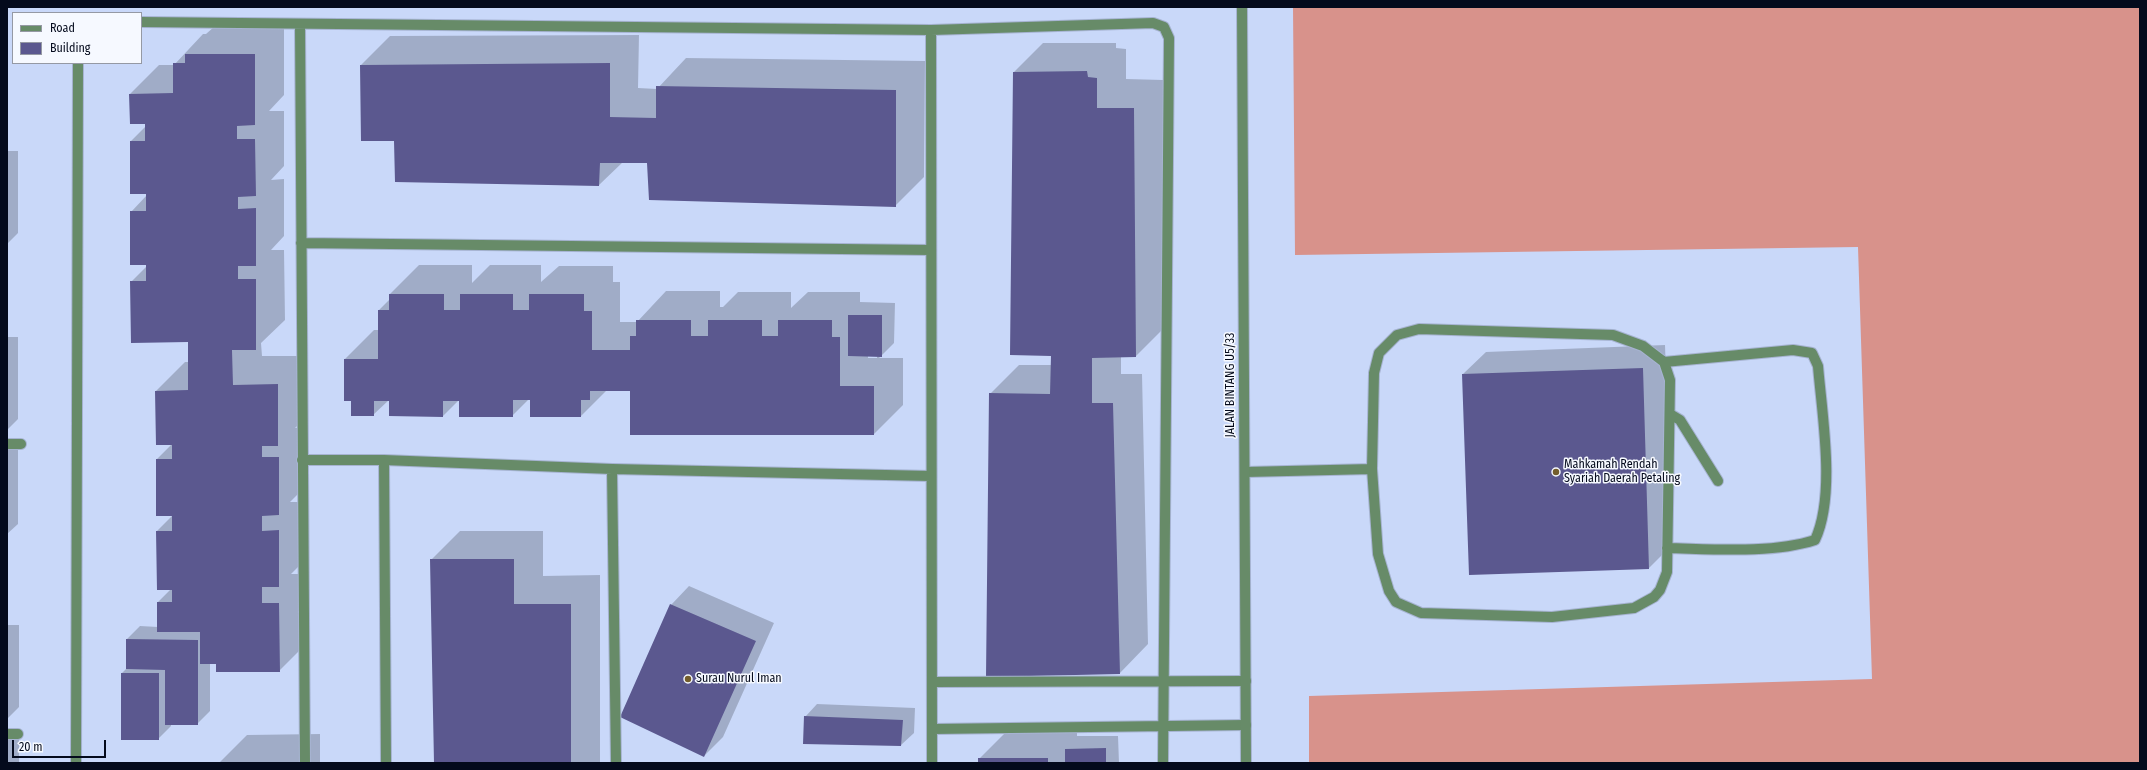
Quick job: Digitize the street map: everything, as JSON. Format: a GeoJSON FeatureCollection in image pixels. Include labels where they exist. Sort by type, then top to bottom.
{"type":"FeatureCollection","features":[{"type":"Feature","properties":{"kind":"street","name":"JALAN BINTANG U5/33"},"geometry":{"type":"LineString","coordinates":[[1242,7],[1246,763]]}},
{"type":"Feature","properties":{"kind":"street"},"geometry":{"type":"LineString","coordinates":[[142,22],[931,30],[1152,23],[1164,26],[1169,38],[1163,763]]}},
{"type":"Feature","properties":{"kind":"street"},"geometry":{"type":"LineString","coordinates":[[300,24],[305,763]]}},
{"type":"Feature","properties":{"kind":"street"},"geometry":{"type":"LineString","coordinates":[[931,30],[932,763]]}},
{"type":"Feature","properties":{"kind":"street"},"geometry":{"type":"LineString","coordinates":[[76,763],[78,64]]}},
{"type":"Feature","properties":{"kind":"street"},"geometry":{"type":"LineString","coordinates":[[301,243],[931,250]]}},
{"type":"Feature","properties":{"kind":"street"},"geometry":{"type":"LineString","coordinates":[[1419,328],[1613,335],[1643,346],[1664,362],[1670,380],[1667,572],[1660,590],[1654,597],[1634,608],[1552,617],[1421,614],[1396,602],[1389,591],[1378,554],[1372,469],[1374,373],[1379,353],[1397,335],[1419,328]]}},
{"type":"Feature","properties":{"kind":"street"},"geometry":{"type":"LineString","coordinates":[[1664,362],[1793,350],[1812,353],[1818,366],[1825,461],[1824,504],[1820,528],[1815,540],[1798,546],[1737,549],[1667,548]]}},
{"type":"Feature","properties":{"kind":"street"},"geometry":{"type":"LineString","coordinates":[[1670,414],[1680,420],[1718,481]]}},
{"type":"Feature","properties":{"kind":"street"},"geometry":{"type":"LineString","coordinates":[[7,444],[21,444]]}},
{"type":"Feature","properties":{"kind":"street"},"geometry":{"type":"LineString","coordinates":[[302,460],[384,460],[612,469],[931,476]]}},
{"type":"Feature","properties":{"kind":"street"},"geometry":{"type":"LineString","coordinates":[[384,460],[386,763]]}},
{"type":"Feature","properties":{"kind":"street"},"geometry":{"type":"LineString","coordinates":[[612,469],[616,763]]}},
{"type":"Feature","properties":{"kind":"street"},"geometry":{"type":"LineString","coordinates":[[1245,472],[1372,469]]}},
{"type":"Feature","properties":{"kind":"street"},"geometry":{"type":"LineString","coordinates":[[932,682],[1246,681]]}},
{"type":"Feature","properties":{"kind":"street"},"geometry":{"type":"LineString","coordinates":[[932,729],[1246,725]]}},
{"type":"Feature","properties":{"kind":"street"},"geometry":{"type":"LineString","coordinates":[[7,734],[18,734]]}},
{"type":"Feature","properties":{"kind":"shaded area"},"geometry":{"type":"Polygon","coordinates":[[[1293,7],[2140,7],[2140,763],[1309,763],[1309,696],[1872,679],[1858,247],[1295,255],[1293,7]]]}},
{"type":"Feature","properties":{"kind":"building"},"geometry":{"type":"Polygon","coordinates":[[[185,54],[255,54],[255,125],[237,126],[237,139],[255,139],[256,196],[238,197],[238,209],[256,208],[256,266],[238,266],[238,279],[256,279],[256,350],[232,350],[233,385],[278,384],[278,446],[262,446],[262,457],[279,457],[279,515],[262,516],[262,531],[279,530],[279,587],[262,587],[262,603],[279,603],[280,672],[216,672],[216,664],[200,664],[200,632],[157,632],[157,602],[172,602],[172,590],[157,590],[156,531],[172,531],[172,516],[156,516],[156,459],[172,459],[172,445],[156,445],[155,391],[188,390],[188,342],[131,343],[130,281],[146,281],[146,265],[130,265],[130,211],[146,211],[146,194],[130,194],[130,141],[145,141],[145,124],[130,124],[129,94],[173,93],[173,63],[185,63],[185,54]]]}},
{"type":"Feature","properties":{"kind":"building"},"geometry":{"type":"Polygon","coordinates":[[[610,63],[610,117],[656,118],[656,86],[896,90],[896,207],[649,200],[647,163],[600,163],[599,186],[395,182],[394,141],[361,141],[360,65],[610,63]]]}},
{"type":"Feature","properties":{"kind":"building"},"geometry":{"type":"Polygon","coordinates":[[[1087,71],[1088,77],[1097,78],[1097,108],[1134,108],[1136,357],[1092,358],[1092,403],[1113,403],[1120,674],[986,677],[989,393],[1050,394],[1051,356],[1010,355],[1013,72],[1087,71]]]}},
{"type":"Feature","properties":{"kind":"building"},"geometry":{"type":"Polygon","coordinates":[[[389,294],[444,294],[444,310],[460,310],[460,294],[513,294],[513,310],[529,310],[529,294],[584,294],[584,311],[592,311],[592,350],[630,350],[630,336],[636,336],[636,320],[691,320],[691,336],[708,336],[708,320],[762,320],[762,336],[778,336],[778,320],[832,320],[832,337],[840,337],[840,386],[874,386],[874,435],[630,435],[630,391],[590,391],[590,400],[581,400],[581,417],[530,417],[530,400],[513,400],[513,417],[459,417],[459,401],[443,401],[443,417],[389,416],[389,401],[374,401],[374,416],[351,416],[351,401],[344,401],[344,359],[378,359],[378,310],[389,310],[389,294]]]}},
{"type":"Feature","properties":{"kind":"building"},"geometry":{"type":"Polygon","coordinates":[[[848,315],[882,315],[882,357],[848,356],[848,315]]]}},
{"type":"Feature","properties":{"kind":"building","name":"Mahkamah Rendah Syariah Daerah Petaling"},"geometry":{"type":"Polygon","coordinates":[[[1643,368],[1649,569],[1469,575],[1462,374],[1643,368]]]}},
{"type":"Feature","properties":{"kind":"building"},"geometry":{"type":"Polygon","coordinates":[[[430,559],[514,559],[514,604],[571,604],[571,763],[434,763],[430,559]]]}},
{"type":"Feature","properties":{"kind":"building","name":"Surau Nurul Iman"},"geometry":{"type":"Polygon","coordinates":[[[670,604],[756,641],[704,757],[620,717],[670,604]]]}},
{"type":"Feature","properties":{"kind":"building"},"geometry":{"type":"Polygon","coordinates":[[[126,639],[198,640],[198,725],[165,725],[165,670],[126,669],[126,639]]]}},
{"type":"Feature","properties":{"kind":"building"},"geometry":{"type":"Polygon","coordinates":[[[121,673],[159,673],[159,740],[121,740],[121,673]]]}},
{"type":"Feature","properties":{"kind":"building"},"geometry":{"type":"Polygon","coordinates":[[[804,716],[903,720],[901,746],[803,744],[804,716]]]}},
{"type":"Feature","properties":{"kind":"building"},"geometry":{"type":"Polygon","coordinates":[[[1106,748],[1106,763],[1065,763],[1065,749],[1106,748]]]}},
{"type":"Feature","properties":{"kind":"building"},"geometry":{"type":"Polygon","coordinates":[[[978,758],[1048,758],[1048,763],[978,763],[978,758]]]}},
{"type":"Feature","properties":{"kind":"place","name":"Mahkamah Rendah Syariah Daerah Petaling"},"geometry":{"type":"Point","coordinates":[1556,472]}},
{"type":"Feature","properties":{"kind":"place","name":"Surau Nurul Iman"},"geometry":{"type":"Point","coordinates":[688,679]}}]}
